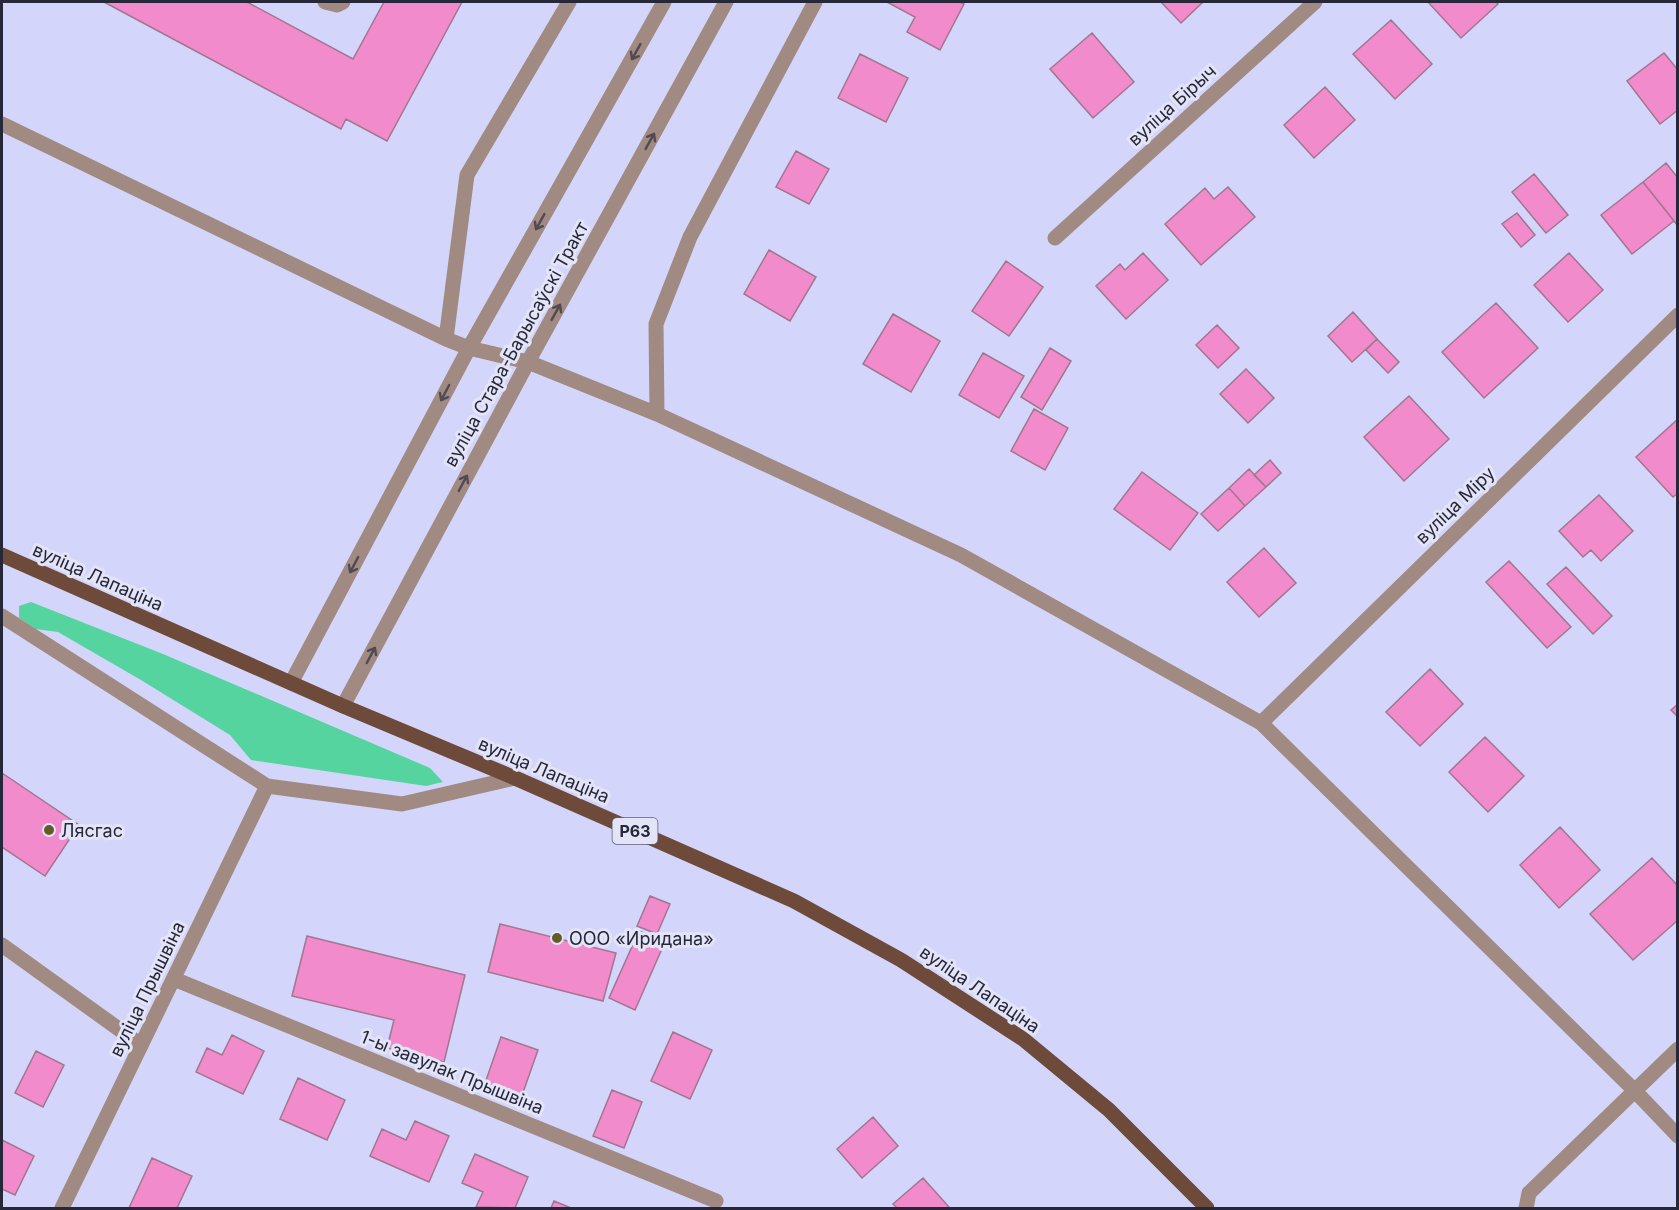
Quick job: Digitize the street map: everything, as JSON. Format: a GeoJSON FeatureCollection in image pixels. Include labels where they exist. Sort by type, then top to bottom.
{"type":"FeatureCollection","features":[{"type":"Feature","properties":{"kind":"main road","name":"вуліца Лапаціна"},"geometry":{"type":"LineString","coordinates":[[2,555],[343,706],[515,778],[794,901],[901,960],[1032,1046],[1109,1110],[1207,1209]]}},
{"type":"Feature","properties":{"kind":"street"},"geometry":{"type":"LineString","coordinates":[[325,2],[337,5],[343,2]]}},
{"type":"Feature","properties":{"kind":"street"},"geometry":{"type":"LineString","coordinates":[[446,339],[467,175],[569,2]]}},
{"type":"Feature","properties":{"kind":"street","name":"вуліца Стара-Барысаўскі Тракт"},"geometry":{"type":"LineString","coordinates":[[291,683],[469,348],[664,2]]}},
{"type":"Feature","properties":{"kind":"street","name":"вуліца Стара-Барысаўскі Тракт"},"geometry":{"type":"LineString","coordinates":[[343,706],[726,2]]}},
{"type":"Feature","properties":{"kind":"street"},"geometry":{"type":"LineString","coordinates":[[657,414],[656,324],[690,237],[815,2]]}},
{"type":"Feature","properties":{"kind":"street","name":"вуліца Бірыч"},"geometry":{"type":"LineString","coordinates":[[1055,238],[1315,2]]}},
{"type":"Feature","properties":{"kind":"street"},"geometry":{"type":"LineString","coordinates":[[2,124],[446,339],[469,348],[528,363],[657,414],[961,555],[1261,723],[1634,1090],[1677,1136]]}},
{"type":"Feature","properties":{"kind":"street","name":"вуліца Міру"},"geometry":{"type":"LineString","coordinates":[[1261,723],[1677,315]]}},
{"type":"Feature","properties":{"kind":"street"},"geometry":{"type":"LineString","coordinates":[[2,616],[267,786],[402,804],[515,778]]}},
{"type":"Feature","properties":{"kind":"street","name":"вуліца Прышвіна"},"geometry":{"type":"LineString","coordinates":[[62,1209],[267,786]]}},
{"type":"Feature","properties":{"kind":"street"},"geometry":{"type":"LineString","coordinates":[[2,945],[141,1045]]}},
{"type":"Feature","properties":{"kind":"street","name":"1-ы завулак Прышвіна"},"geometry":{"type":"LineString","coordinates":[[174,979],[716,1201]]}},
{"type":"Feature","properties":{"kind":"street"},"geometry":{"type":"LineString","coordinates":[[1526,1209],[1529,1193],[1677,1049]]}},
{"type":"Feature","properties":{"kind":"green space"},"geometry":{"type":"Polygon","coordinates":[[[31,602],[163,654],[430,768],[443,782],[426,786],[251,760],[230,735],[141,680],[58,632],[36,629],[19,618],[19,606],[31,602]]]}},
{"type":"Feature","properties":{"kind":"building"},"geometry":{"type":"Polygon","coordinates":[[[104,2],[247,2],[353,59],[384,2],[462,2],[387,141],[346,119],[341,129],[104,2]]]}},
{"type":"Feature","properties":{"kind":"building"},"geometry":{"type":"Polygon","coordinates":[[[887,2],[960,2],[964,4],[940,50],[907,32],[915,17],[887,2]]]}},
{"type":"Feature","properties":{"kind":"building"},"geometry":{"type":"Polygon","coordinates":[[[1161,2],[1203,2],[1181,23],[1161,2]]]}},
{"type":"Feature","properties":{"kind":"building"},"geometry":{"type":"Polygon","coordinates":[[[1428,2],[1496,2],[1498,4],[1461,38],[1428,2]]]}},
{"type":"Feature","properties":{"kind":"building"},"geometry":{"type":"Polygon","coordinates":[[[1391,20],[1432,64],[1395,99],[1353,54],[1391,20]]]}},
{"type":"Feature","properties":{"kind":"building"},"geometry":{"type":"Polygon","coordinates":[[[1092,33],[1134,82],[1093,118],[1050,69],[1092,33]]]}},
{"type":"Feature","properties":{"kind":"building"},"geometry":{"type":"Polygon","coordinates":[[[1664,53],[1678,70],[1678,110],[1660,124],[1627,81],[1664,53]]]}},
{"type":"Feature","properties":{"kind":"building"},"geometry":{"type":"Polygon","coordinates":[[[860,54],[908,78],[886,122],[838,98],[860,54]]]}},
{"type":"Feature","properties":{"kind":"building"},"geometry":{"type":"Polygon","coordinates":[[[1325,87],[1355,120],[1314,158],[1284,125],[1325,87]]]}},
{"type":"Feature","properties":{"kind":"building"},"geometry":{"type":"Polygon","coordinates":[[[796,151],[829,169],[809,204],[776,187],[796,151]]]}},
{"type":"Feature","properties":{"kind":"building"},"geometry":{"type":"Polygon","coordinates":[[[1666,163],[1678,178],[1678,226],[1643,182],[1666,163]]]}},
{"type":"Feature","properties":{"kind":"building"},"geometry":{"type":"Polygon","coordinates":[[[1534,174],[1568,215],[1546,233],[1512,192],[1534,174]]]}},
{"type":"Feature","properties":{"kind":"building"},"geometry":{"type":"Polygon","coordinates":[[[1643,182],[1674,221],[1632,254],[1601,215],[1643,182]]]}},
{"type":"Feature","properties":{"kind":"building"},"geometry":{"type":"Polygon","coordinates":[[[1228,187],[1255,217],[1201,265],[1165,224],[1205,188],[1214,199],[1228,187]]]}},
{"type":"Feature","properties":{"kind":"building"},"geometry":{"type":"Polygon","coordinates":[[[1517,213],[1535,235],[1521,247],[1502,224],[1517,213]]]}},
{"type":"Feature","properties":{"kind":"building"},"geometry":{"type":"Polygon","coordinates":[[[769,250],[816,277],[790,321],[744,294],[769,250]]]}},
{"type":"Feature","properties":{"kind":"building"},"geometry":{"type":"Polygon","coordinates":[[[1143,253],[1168,280],[1126,319],[1096,286],[1120,264],[1125,270],[1143,253]]]}},
{"type":"Feature","properties":{"kind":"building"},"geometry":{"type":"Polygon","coordinates":[[[1569,253],[1603,290],[1568,322],[1534,285],[1569,253]]]}},
{"type":"Feature","properties":{"kind":"building"},"geometry":{"type":"Polygon","coordinates":[[[1006,261],[1043,287],[1009,336],[972,311],[1006,261]]]}},
{"type":"Feature","properties":{"kind":"building"},"geometry":{"type":"Polygon","coordinates":[[[1496,303],[1538,348],[1484,398],[1442,352],[1496,303]]]}},
{"type":"Feature","properties":{"kind":"building"},"geometry":{"type":"Polygon","coordinates":[[[1353,312],[1377,339],[1352,362],[1328,336],[1353,312]]]}},
{"type":"Feature","properties":{"kind":"building"},"geometry":{"type":"Polygon","coordinates":[[[893,314],[940,341],[911,392],[863,364],[893,314]]]}},
{"type":"Feature","properties":{"kind":"building"},"geometry":{"type":"Polygon","coordinates":[[[1217,325],[1239,348],[1218,368],[1196,345],[1217,325]]]}},
{"type":"Feature","properties":{"kind":"building"},"geometry":{"type":"Polygon","coordinates":[[[1377,339],[1399,362],[1388,373],[1366,350],[1377,339]]]}},
{"type":"Feature","properties":{"kind":"building"},"geometry":{"type":"Polygon","coordinates":[[[1050,348],[1071,361],[1042,410],[1021,397],[1050,348]]]}},
{"type":"Feature","properties":{"kind":"building"},"geometry":{"type":"Polygon","coordinates":[[[983,353],[1024,376],[999,418],[959,395],[983,353]]]}},
{"type":"Feature","properties":{"kind":"building"},"geometry":{"type":"Polygon","coordinates":[[[1246,369],[1274,398],[1248,423],[1220,394],[1246,369]]]}},
{"type":"Feature","properties":{"kind":"building"},"geometry":{"type":"Polygon","coordinates":[[[1409,396],[1449,439],[1404,481],[1364,437],[1409,396]]]}},
{"type":"Feature","properties":{"kind":"building"},"geometry":{"type":"Polygon","coordinates":[[[1034,409],[1068,428],[1045,470],[1011,451],[1034,409]]]}},
{"type":"Feature","properties":{"kind":"building"},"geometry":{"type":"Polygon","coordinates":[[[1678,419],[1678,493],[1673,497],[1636,457],[1678,419]]]}},
{"type":"Feature","properties":{"kind":"building"},"geometry":{"type":"Polygon","coordinates":[[[1270,460],[1281,473],[1266,487],[1254,475],[1270,460]]]}},
{"type":"Feature","properties":{"kind":"building"},"geometry":{"type":"Polygon","coordinates":[[[1249,469],[1266,487],[1245,506],[1229,488],[1249,469]]]}},
{"type":"Feature","properties":{"kind":"building"},"geometry":{"type":"Polygon","coordinates":[[[1142,472],[1198,513],[1170,550],[1114,509],[1142,472]]]}},
{"type":"Feature","properties":{"kind":"building"},"geometry":{"type":"Polygon","coordinates":[[[1229,488],[1245,506],[1218,531],[1201,514],[1229,488]]]}},
{"type":"Feature","properties":{"kind":"building"},"geometry":{"type":"Polygon","coordinates":[[[1599,495],[1633,531],[1601,561],[1591,550],[1583,557],[1559,531],[1599,495]]]}},
{"type":"Feature","properties":{"kind":"building"},"geometry":{"type":"Polygon","coordinates":[[[1264,548],[1296,583],[1259,617],[1227,582],[1264,548]]]}},
{"type":"Feature","properties":{"kind":"building"},"geometry":{"type":"Polygon","coordinates":[[[1509,561],[1571,627],[1547,648],[1486,582],[1509,561]]]}},
{"type":"Feature","properties":{"kind":"building"},"geometry":{"type":"Polygon","coordinates":[[[1566,567],[1612,616],[1593,634],[1547,584],[1566,567]]]}},
{"type":"Feature","properties":{"kind":"building"},"geometry":{"type":"Polygon","coordinates":[[[1430,669],[1463,704],[1420,746],[1386,712],[1430,669]]]}},
{"type":"Feature","properties":{"kind":"building"},"geometry":{"type":"Polygon","coordinates":[[[1678,704],[1678,717],[1671,710],[1678,704]]]}},
{"type":"Feature","properties":{"kind":"building"},"geometry":{"type":"Polygon","coordinates":[[[1485,737],[1524,776],[1488,812],[1449,772],[1485,737]]]}},
{"type":"Feature","properties":{"kind":"building"},"geometry":{"type":"Polygon","coordinates":[[[2,773],[79,825],[45,876],[2,847],[2,773]]]}},
{"type":"Feature","properties":{"kind":"building"},"geometry":{"type":"Polygon","coordinates":[[[1560,827],[1600,870],[1559,908],[1520,865],[1560,827]]]}},
{"type":"Feature","properties":{"kind":"building"},"geometry":{"type":"Polygon","coordinates":[[[1652,858],[1678,886],[1678,920],[1633,960],[1590,914],[1652,858]]]}},
{"type":"Feature","properties":{"kind":"building"},"geometry":{"type":"Polygon","coordinates":[[[650,896],[670,904],[657,934],[637,926],[650,896]]]}},
{"type":"Feature","properties":{"kind":"building"},"geometry":{"type":"Polygon","coordinates":[[[500,924],[616,953],[603,1001],[488,972],[500,924]]]}},
{"type":"Feature","properties":{"kind":"building"},"geometry":{"type":"Polygon","coordinates":[[[639,931],[665,942],[635,1010],[609,998],[639,931]]]}},
{"type":"Feature","properties":{"kind":"building"},"geometry":{"type":"Polygon","coordinates":[[[307,936],[465,975],[444,1062],[387,1048],[394,1020],[292,996],[307,936]]]}},
{"type":"Feature","properties":{"kind":"building"},"geometry":{"type":"Polygon","coordinates":[[[673,1032],[712,1050],[690,1099],[651,1081],[673,1032]]]}},
{"type":"Feature","properties":{"kind":"building"},"geometry":{"type":"Polygon","coordinates":[[[232,1035],[264,1051],[243,1094],[196,1072],[207,1048],[222,1055],[232,1035]]]}},
{"type":"Feature","properties":{"kind":"building"},"geometry":{"type":"Polygon","coordinates":[[[501,1037],[538,1050],[520,1101],[483,1089],[501,1037]]]}},
{"type":"Feature","properties":{"kind":"building"},"geometry":{"type":"Polygon","coordinates":[[[36,1051],[64,1065],[43,1107],[15,1093],[36,1051]]]}},
{"type":"Feature","properties":{"kind":"building"},"geometry":{"type":"Polygon","coordinates":[[[298,1078],[345,1100],[327,1140],[280,1119],[298,1078]]]}},
{"type":"Feature","properties":{"kind":"building"},"geometry":{"type":"Polygon","coordinates":[[[612,1090],[642,1102],[624,1148],[593,1136],[612,1090]]]}},
{"type":"Feature","properties":{"kind":"building"},"geometry":{"type":"Polygon","coordinates":[[[873,1117],[898,1146],[862,1178],[837,1149],[873,1117]]]}},
{"type":"Feature","properties":{"kind":"building"},"geometry":{"type":"Polygon","coordinates":[[[415,1121],[449,1136],[429,1182],[370,1156],[382,1129],[406,1140],[415,1121]]]}},
{"type":"Feature","properties":{"kind":"building"},"geometry":{"type":"Polygon","coordinates":[[[2,1140],[34,1156],[15,1195],[2,1189],[2,1140]]]}},
{"type":"Feature","properties":{"kind":"building"},"geometry":{"type":"Polygon","coordinates":[[[475,1154],[528,1177],[515,1208],[476,1207],[483,1192],[462,1183],[475,1154]]]}},
{"type":"Feature","properties":{"kind":"building"},"geometry":{"type":"Polygon","coordinates":[[[152,1158],[192,1176],[177,1208],[129,1208],[152,1158]]]}},
{"type":"Feature","properties":{"kind":"building"},"geometry":{"type":"Polygon","coordinates":[[[923,1178],[949,1207],[897,1208],[893,1204],[923,1178]]]}},
{"type":"Feature","properties":{"kind":"building"},"geometry":{"type":"Polygon","coordinates":[[[554,1201],[571,1208],[551,1208],[554,1201]]]}},
{"type":"Feature","properties":{"kind":"place","name":"Лясгас"},"geometry":{"type":"Point","coordinates":[49,830]}},
{"type":"Feature","properties":{"kind":"place","name":"ООО «Иридана»"},"geometry":{"type":"Point","coordinates":[557,938]}}]}
